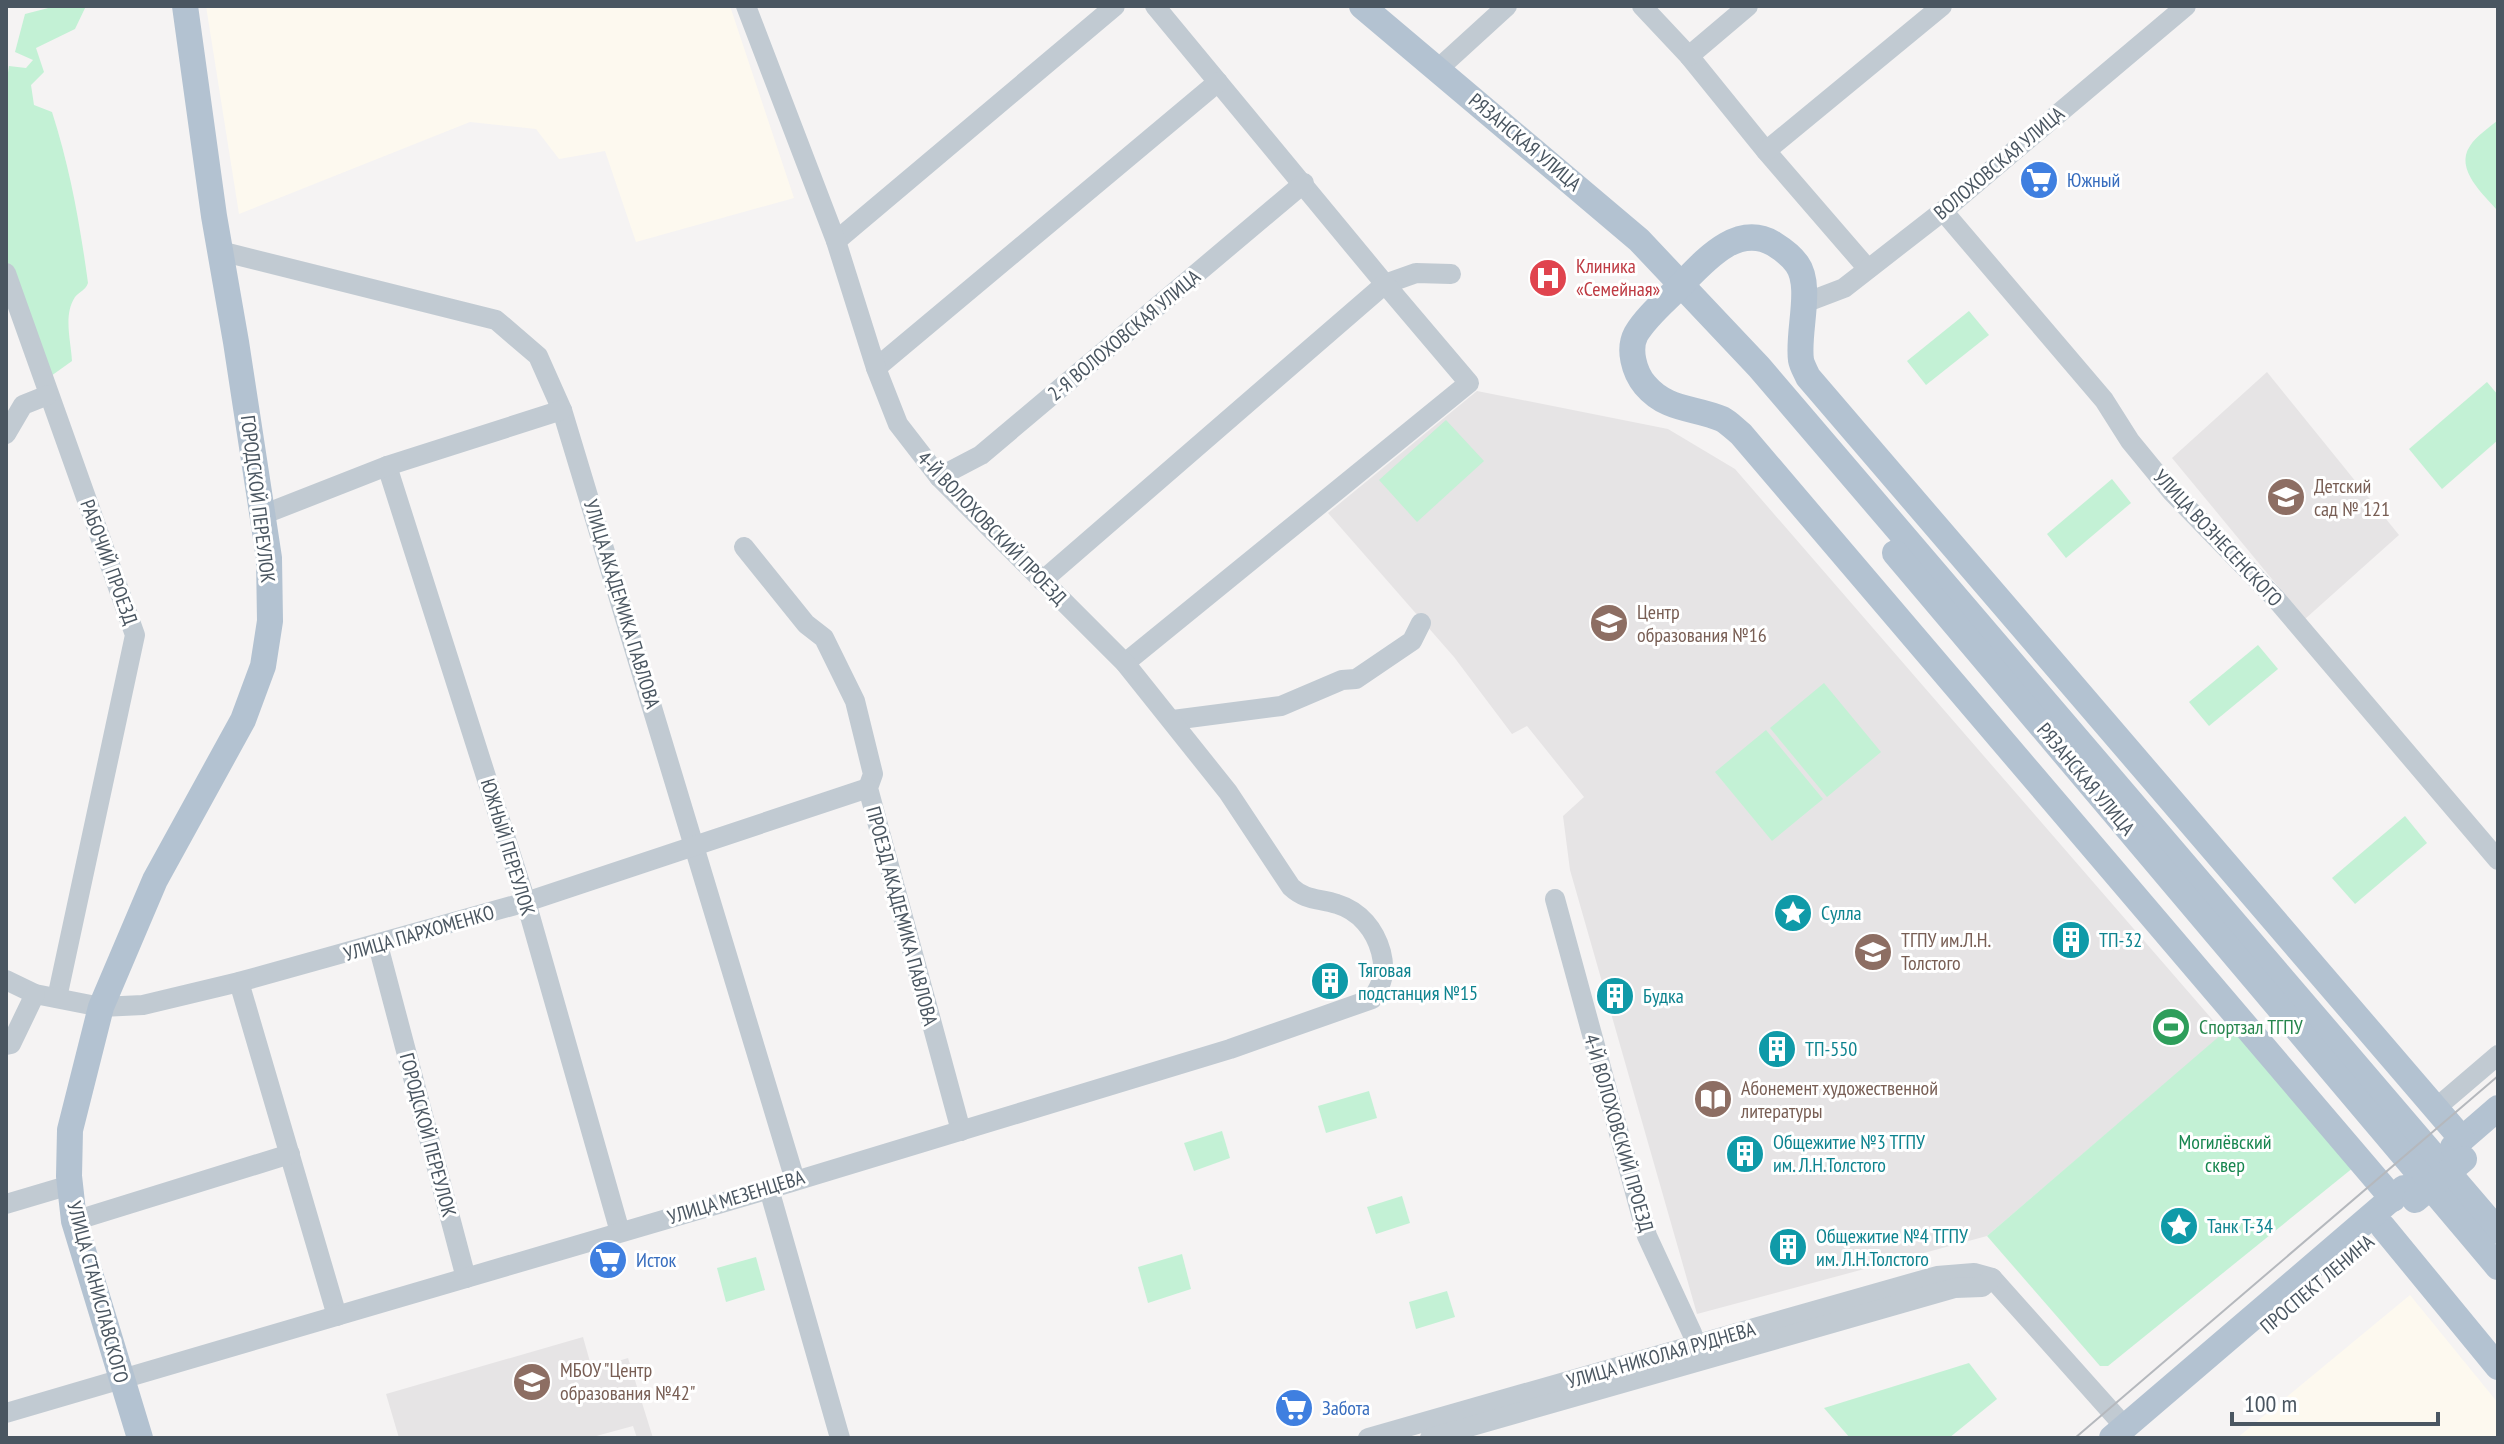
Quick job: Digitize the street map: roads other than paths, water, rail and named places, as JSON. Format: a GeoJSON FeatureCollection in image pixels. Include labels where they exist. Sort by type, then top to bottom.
{"type":"FeatureCollection","features":[{"type":"Feature","properties":{"kind":"main road","name":"ГОРОДСКОЙ ПЕРЕУЛОК"},"geometry":{"type":"LineString","coordinates":[[101,1007],[155,880],[243,720],[263,666],[270,621],[269,558],[185,6]]}},
{"type":"Feature","properties":{"kind":"main road","name":"РЯЗАНСКАЯ УЛИЦА"},"geometry":{"type":"LineString","coordinates":[[1362,6],[1639,240],[1681,285],[1821,438],[2498,1231]]}},
{"type":"Feature","properties":{"kind":"main road"},"geometry":{"type":"LineString","coordinates":[[1821,438],[1808,377],[1801,361],[1804,284],[1798,265],[1768,241],[1750,237],[1734,241],[1717,251],[1681,285],[1636,335],[1632,353],[1643,383],[1673,406],[1722,419],[1741,434],[2404,1196]]}},
{"type":"Feature","properties":{"kind":"main road","name":"РЯЗАНСКАЯ УЛИЦА"},"geometry":{"type":"LineString","coordinates":[[1681,285],[1747,378],[2498,1267]]}},
{"type":"Feature","properties":{"kind":"main road"},"geometry":{"type":"LineString","coordinates":[[1808,377],[2436,1108],[2460,1148]]}},
{"type":"Feature","properties":{"kind":"main road","name":"УЛИЦА СТАНИСЛАВСКОГО"},"geometry":{"type":"LineString","coordinates":[[101,1007],[70,1130],[70,1185],[74,1221],[140,1438]]}},
{"type":"Feature","properties":{"kind":"main road","name":"ПРОСПЕКТ ЛЕНИНА"},"geometry":{"type":"LineString","coordinates":[[2127,1435],[2460,1148],[2497,1127]]}},
{"type":"Feature","properties":{"kind":"main road","name":"ПРОСПЕКТ ЛЕНИНА"},"geometry":{"type":"LineString","coordinates":[[2127,1435],[2383,1227],[2404,1196]]}},
{"type":"Feature","properties":{"kind":"main road"},"geometry":{"type":"LineString","coordinates":[[2383,1227],[2498,1367]]}},
{"type":"Feature","properties":{"kind":"street","name":"4-Й ВОЛОХОВСКИЙ ПРОЕЗД"},"geometry":{"type":"LineString","coordinates":[[746,6],[836,241],[876,368],[898,424],[939,477],[1125,663],[1228,792],[1291,887],[1300,895],[1337,903],[1359,914]]}},
{"type":"Feature","properties":{"kind":"street"},"geometry":{"type":"LineString","coordinates":[[836,241],[1115,6]]}},
{"type":"Feature","properties":{"kind":"street"},"geometry":{"type":"LineString","coordinates":[[1125,663],[1469,383],[1155,6]]}},
{"type":"Feature","properties":{"kind":"street"},"geometry":{"type":"LineString","coordinates":[[1438,69],[1507,6]]}},
{"type":"Feature","properties":{"kind":"street"},"geometry":{"type":"LineString","coordinates":[[1642,6],[1689,56],[1868,269]]}},
{"type":"Feature","properties":{"kind":"street"},"geometry":{"type":"LineString","coordinates":[[1689,56],[1748,6]]}},
{"type":"Feature","properties":{"kind":"street"},"geometry":{"type":"LineString","coordinates":[[1766,151],[1942,6]]}},
{"type":"Feature","properties":{"kind":"street","name":"ВОЛОХОВСКАЯ УЛИЦА"},"geometry":{"type":"LineString","coordinates":[[1802,304],[1844,288],[1943,211],[2186,6]]}},
{"type":"Feature","properties":{"kind":"street"},"geometry":{"type":"LineString","coordinates":[[876,368],[1218,82]]}},
{"type":"Feature","properties":{"kind":"street","name":"2-Я ВОЛОХОВСКАЯ УЛИЦА"},"geometry":{"type":"LineString","coordinates":[[939,477],[981,455],[1304,183]]}},
{"type":"Feature","properties":{"kind":"street","name":"УЛИЦА ВОЗНЕСЕНСКОГО"},"geometry":{"type":"LineString","coordinates":[[1943,211],[2095,389],[2130,441],[2171,491],[2276,599],[2498,860]]}},
{"type":"Feature","properties":{"kind":"street","name":"УЛИЦА АКАДЕМИКА ПАВЛОВА"},"geometry":{"type":"LineString","coordinates":[[220,251],[496,320],[538,356],[562,410],[795,1180]]}},
{"type":"Feature","properties":{"kind":"street","name":"РАБОЧИЙ ПРОЕЗД"},"geometry":{"type":"LineString","coordinates":[[6,273],[135,635],[57,998]]}},
{"type":"Feature","properties":{"kind":"street"},"geometry":{"type":"LineString","coordinates":[[1042,581],[1385,284],[1416,273],[1451,274]]}},
{"type":"Feature","properties":{"kind":"street"},"geometry":{"type":"LineString","coordinates":[[6,434],[23,405],[48,395]]}},
{"type":"Feature","properties":{"kind":"street"},"geometry":{"type":"LineString","coordinates":[[262,515],[387,466],[562,410]]}},
{"type":"Feature","properties":{"kind":"street","name":"ЮЖНЫЙ ПЕРЕУЛОК"},"geometry":{"type":"LineString","coordinates":[[387,466],[526,902],[620,1232]]}},
{"type":"Feature","properties":{"kind":"street","name":"ПРОЕЗД АКАДЕМИКА ПАВЛОВА"},"geometry":{"type":"LineString","coordinates":[[744,547],[806,624],[824,638],[855,701],[873,774],[868,788],[961,1131]]}},
{"type":"Feature","properties":{"kind":"street"},"geometry":{"type":"LineString","coordinates":[[1173,720],[1281,706],[1342,680],[1356,679],[1412,641],[1421,623]]}},
{"type":"Feature","properties":{"kind":"street","name":"УЛИЦА ПАРХОМЕНКО"},"geometry":{"type":"LineString","coordinates":[[101,1007],[143,1005],[378,945],[526,902],[695,843],[868,788]]}},
{"type":"Feature","properties":{"kind":"street","name":"4-Й ВОЛОХОВСКИЙ ПРОЕЗД"},"geometry":{"type":"LineString","coordinates":[[1555,899],[1647,1236],[1698,1353]]}},
{"type":"Feature","properties":{"kind":"street","name":"УЛИЦА МЕЗЕНЦЕВА"},"geometry":{"type":"LineString","coordinates":[[6,1413],[961,1131],[1230,1049],[1372,999],[1382,985],[1385,968],[1377,938],[1359,914]]}},
{"type":"Feature","properties":{"kind":"street","name":"ГОРОДСКОЙ ПЕРЕУЛОК"},"geometry":{"type":"LineString","coordinates":[[378,945],[466,1278]]}},
{"type":"Feature","properties":{"kind":"street"},"geometry":{"type":"LineString","coordinates":[[6,980],[35,994],[101,1007]]}},
{"type":"Feature","properties":{"kind":"street"},"geometry":{"type":"LineString","coordinates":[[239,982],[337,1316]]}},
{"type":"Feature","properties":{"kind":"street"},"geometry":{"type":"LineString","coordinates":[[6,1045],[11,1044],[35,994]]}},
{"type":"Feature","properties":{"kind":"street"},"geometry":{"type":"LineString","coordinates":[[2436,1108],[2498,1055]]}},
{"type":"Feature","properties":{"kind":"street"},"geometry":{"type":"LineString","coordinates":[[74,1221],[290,1154]]}},
{"type":"Feature","properties":{"kind":"street"},"geometry":{"type":"LineString","coordinates":[[6,1204],[70,1185]]}},
{"type":"Feature","properties":{"kind":"street"},"geometry":{"type":"LineString","coordinates":[[769,1189],[840,1438]]}},
{"type":"Feature","properties":{"kind":"street","name":"УЛИЦА НИКОЛАЯ РУДНЕВА"},"geometry":{"type":"LineString","coordinates":[[1430,1438],[1937,1276],[1955,1281],[1974,1273],[1992,1278],[2127,1435]]}},
{"type":"Feature","properties":{"kind":"street","name":"УЛИЦА НИКОЛАЯ РУДНЕВА"},"geometry":{"type":"LineString","coordinates":[[1368,1438],[1698,1353]]}},
{"type":"Feature","properties":{"kind":"tram line"},"geometry":{"type":"LineString","coordinates":[[2075,1438],[2498,1076]]}},
{"type":"Feature","properties":{"kind":"place","name":"Южный"},"geometry":{"type":"Point","coordinates":[2039,180]}},
{"type":"Feature","properties":{"kind":"place","name":"Клиника «Семейная»"},"geometry":{"type":"Point","coordinates":[1548,278]}},
{"type":"Feature","properties":{"kind":"place","name":"Детский сад № 121"},"geometry":{"type":"Point","coordinates":[2286,497]}},
{"type":"Feature","properties":{"kind":"place","name":"Центр образования №16"},"geometry":{"type":"Point","coordinates":[1609,623]}},
{"type":"Feature","properties":{"kind":"place","name":"Сулла"},"geometry":{"type":"Point","coordinates":[1793,913]}},
{"type":"Feature","properties":{"kind":"place","name":"ТП-32"},"geometry":{"type":"Point","coordinates":[2071,940]}},
{"type":"Feature","properties":{"kind":"place","name":"ТГПУ им.Л.Н. Толстого"},"geometry":{"type":"Point","coordinates":[1873,952]}},
{"type":"Feature","properties":{"kind":"place","name":"Тяговая подстанция №15"},"geometry":{"type":"Point","coordinates":[1330,981]}},
{"type":"Feature","properties":{"kind":"place","name":"Будка"},"geometry":{"type":"Point","coordinates":[1615,996]}},
{"type":"Feature","properties":{"kind":"place","name":"Спортзал ТГПУ"},"geometry":{"type":"Point","coordinates":[2171,1027]}},
{"type":"Feature","properties":{"kind":"place","name":"ТП-550"},"geometry":{"type":"Point","coordinates":[1777,1049]}},
{"type":"Feature","properties":{"kind":"place","name":"Абонемент художественной литературы"},"geometry":{"type":"Point","coordinates":[1713,1099]}},
{"type":"Feature","properties":{"kind":"place","name":"Общежитие №3 ТГПУ им. Л.Н.Толстого"},"geometry":{"type":"Point","coordinates":[1745,1154]}},
{"type":"Feature","properties":{"kind":"place","name":"Танк Т-34"},"geometry":{"type":"Point","coordinates":[2179,1226]}},
{"type":"Feature","properties":{"kind":"place","name":"Общежитие №4 ТГПУ им. Л.Н.Толстого"},"geometry":{"type":"Point","coordinates":[1788,1247]}},
{"type":"Feature","properties":{"kind":"place","name":"Исток"},"geometry":{"type":"Point","coordinates":[608,1260]}},
{"type":"Feature","properties":{"kind":"place","name":"МБОУ \"Центр образования №42\""},"geometry":{"type":"Point","coordinates":[532,1382]}},
{"type":"Feature","properties":{"kind":"place","name":"Забота"},"geometry":{"type":"Point","coordinates":[1294,1408]}},
{"type":"Feature","properties":{"kind":"park label","name":"Могилёвский сквер"},"geometry":{"type":"Point","coordinates":[2225,1154]}}]}
